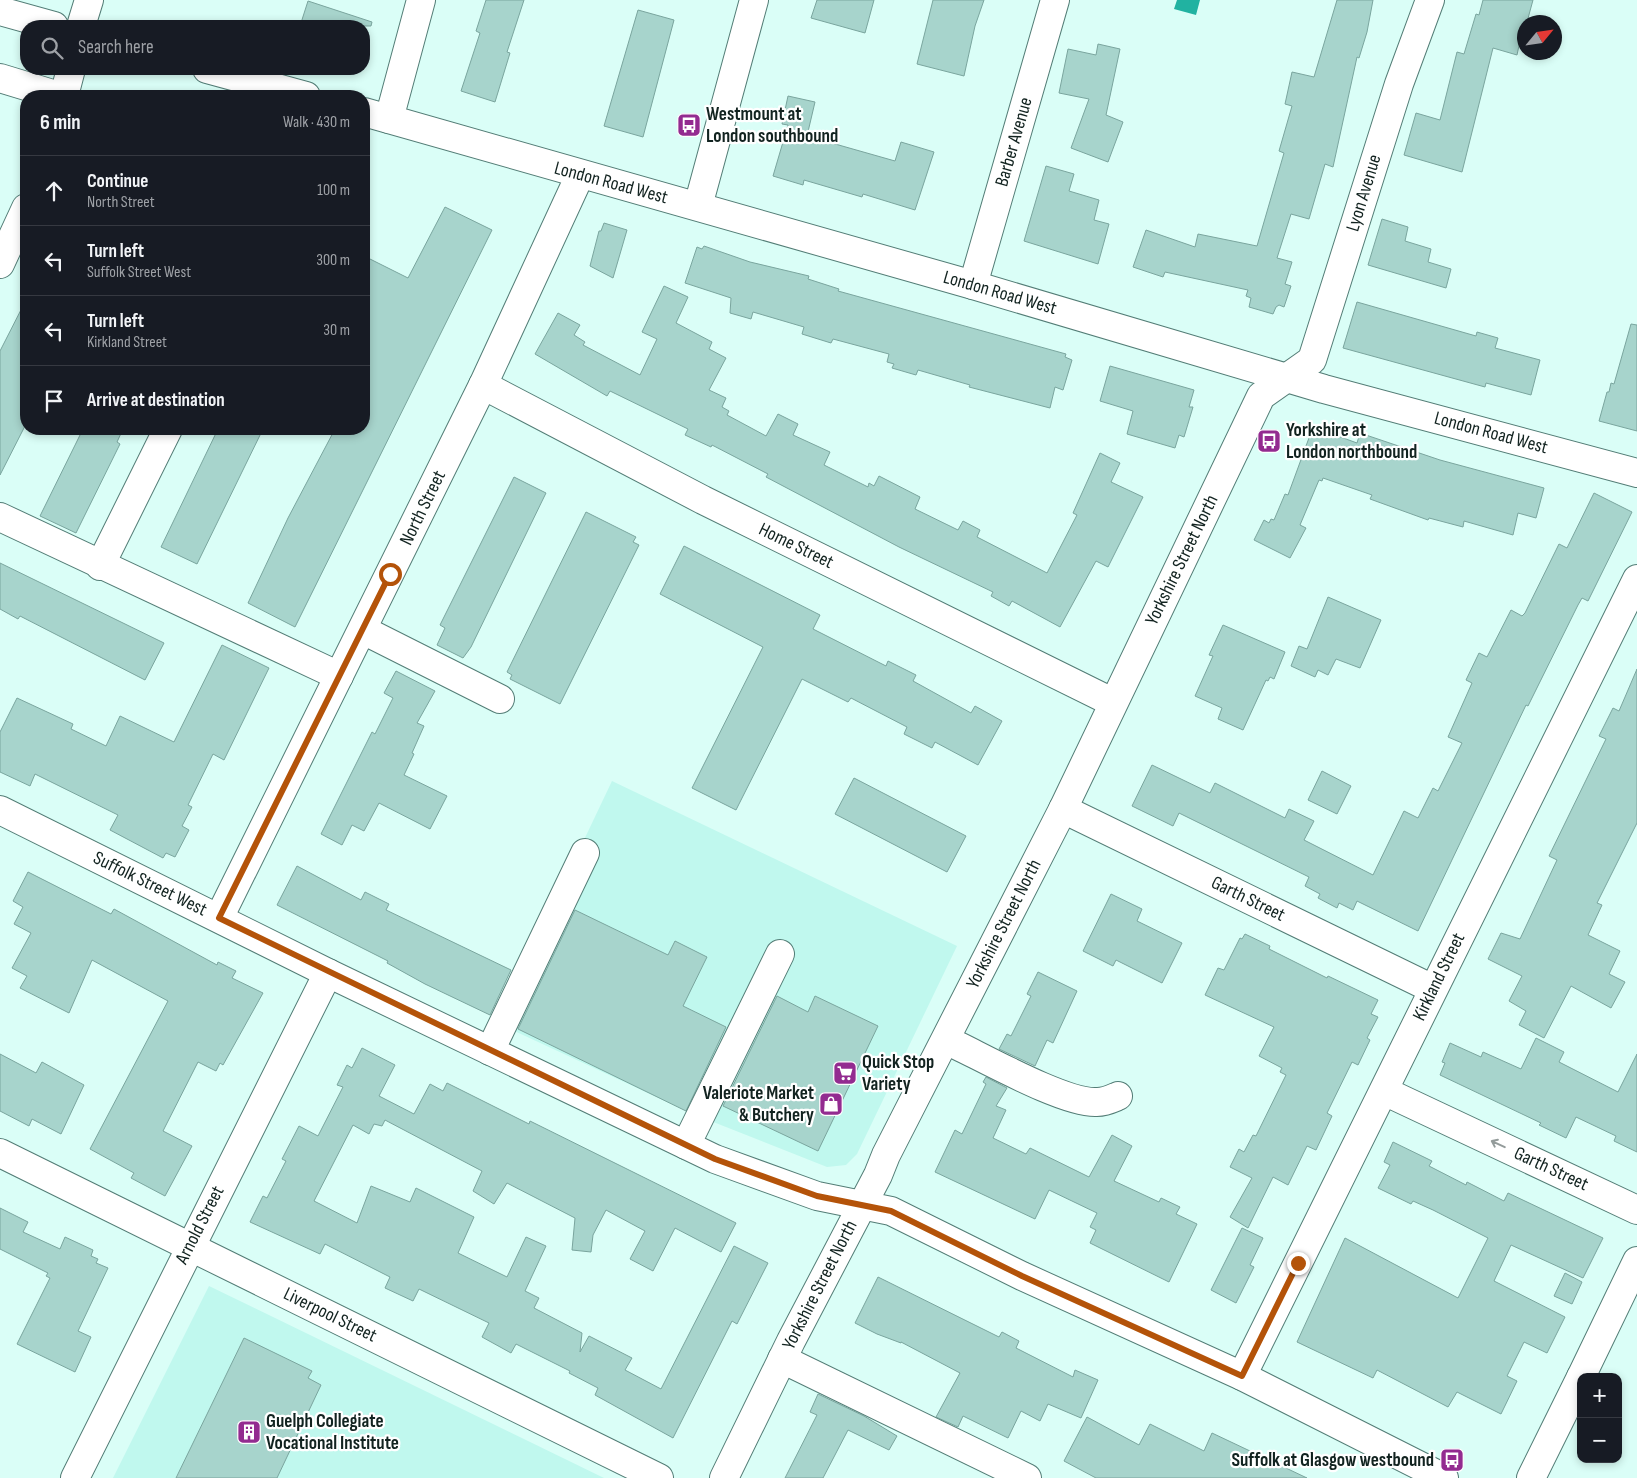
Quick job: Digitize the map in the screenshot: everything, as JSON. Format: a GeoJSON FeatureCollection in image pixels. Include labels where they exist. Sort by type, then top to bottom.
{"type":"FeatureCollection","features":[{"type":"Feature","properties":{"kind":"street"},"geometry":{"type":"LineString","coordinates":[[83,20],[89,0]]}},
{"type":"Feature","properties":{"kind":"street"},"geometry":{"type":"LineString","coordinates":[[376,116],[421,0]]}},
{"type":"Feature","properties":{"kind":"street"},"geometry":{"type":"LineString","coordinates":[[698,206],[754,0]]}},
{"type":"Feature","properties":{"kind":"street","name":"Barber Avenue"},"geometry":{"type":"LineString","coordinates":[[973,285],[1055,0]]}},
{"type":"Feature","properties":{"kind":"street","name":"Lyon Avenue"},"geometry":{"type":"LineString","coordinates":[[1289,378],[1312,360],[1399,84],[1430,0]]}},
{"type":"Feature","properties":{"kind":"street"},"geometry":{"type":"LineString","coordinates":[[0,11],[32,20]]}},
{"type":"Feature","properties":{"kind":"street"},"geometry":{"type":"LineString","coordinates":[[66,90],[69,75]]}},
{"type":"Feature","properties":{"kind":"street"},"geometry":{"type":"LineString","coordinates":[[228,75],[284,90]]}},
{"type":"Feature","properties":{"kind":"street"},"geometry":{"type":"LineString","coordinates":[[0,78],[39,90]]}},
{"type":"Feature","properties":{"kind":"street","name":"London Road West"},"geometry":{"type":"LineString","coordinates":[[376,116],[580,175],[698,206],[1289,378],[1637,473]]}},
{"type":"Feature","properties":{"kind":"street","name":"North Street"},"geometry":{"type":"LineString","coordinates":[[219,918],[483,385],[580,175]]}},
{"type":"Feature","properties":{"kind":"street"},"geometry":{"type":"LineString","coordinates":[[0,264],[20,221]]}},
{"type":"Feature","properties":{"kind":"street","name":"Yorkshire Street North"},"geometry":{"type":"LineString","coordinates":[[724,1478],[782,1359],[1063,809],[1112,702],[1261,396],[1289,378]]}},
{"type":"Feature","properties":{"kind":"street","name":"Home Street"},"geometry":{"type":"LineString","coordinates":[[483,385],[723,510],[1112,702]]}},
{"type":"Feature","properties":{"kind":"street"},"geometry":{"type":"LineString","coordinates":[[100,566],[165,435]]}},
{"type":"Feature","properties":{"kind":"street"},"geometry":{"type":"LineString","coordinates":[[0,518],[339,676]]}},
{"type":"Feature","properties":{"kind":"street","name":"Kirkland Street"},"geometry":{"type":"LineString","coordinates":[[1242,1376],[1637,579]]}},
{"type":"Feature","properties":{"kind":"street"},"geometry":{"type":"LineString","coordinates":[[363,630],[500,699]]}},
{"type":"Feature","properties":{"kind":"street","name":"Garth Street"},"geometry":{"type":"LineString","coordinates":[[1063,809],[1433,989]]}},
{"type":"Feature","properties":{"kind":"street","name":"Suffolk Street West"},"geometry":{"type":"LineString","coordinates":[[0,810],[328,973],[715,1159],[817,1196],[891,1211],[1022,1276],[1242,1376],[1444,1478]]}},
{"type":"Feature","properties":{"kind":"street"},"geometry":{"type":"LineString","coordinates":[[490,1050],[585,853]]}},
{"type":"Feature","properties":{"kind":"street"},"geometry":{"type":"LineString","coordinates":[[686,1145],[780,954]]}},
{"type":"Feature","properties":{"kind":"street","name":"Arnold Street"},"geometry":{"type":"LineString","coordinates":[[75,1478],[328,973]]}},
{"type":"Feature","properties":{"kind":"street"},"geometry":{"type":"LineString","coordinates":[[946,1040],[1056,1093],[1077,1100],[1096,1103],[1108,1101],[1118,1096]]}},
{"type":"Feature","properties":{"kind":"street","name":"Garth Street"},"geometry":{"type":"LineString","coordinates":[[1384,1091],[1637,1210]]}},
{"type":"Feature","properties":{"kind":"street","name":"Liverpool Street"},"geometry":{"type":"LineString","coordinates":[[0,1153],[659,1478]]}},
{"type":"Feature","properties":{"kind":"street"},"geometry":{"type":"LineString","coordinates":[[1583,1373],[1637,1261]]}},
{"type":"Feature","properties":{"kind":"street"},"geometry":{"type":"LineString","coordinates":[[782,1359],[1027,1478]]}},
{"type":"Feature","properties":{"kind":"street"},"geometry":{"type":"LineString","coordinates":[[1531,1478],[1577,1385]]}},
{"type":"Feature","properties":{"kind":"shaded area"},"geometry":{"type":"Polygon","coordinates":[[[1177,0],[1200,0],[1196,15],[1174,9],[1177,0]]]}},
{"type":"Feature","properties":{"kind":"shaded area"},"geometry":{"type":"Polygon","coordinates":[[[612,781],[957,946],[857,1154],[846,1165],[827,1167],[693,1114],[497,1023],[612,781]]]}},
{"type":"Feature","properties":{"kind":"shaded area"},"geometry":{"type":"Polygon","coordinates":[[[209,1286],[604,1478],[113,1478],[209,1286]]]}},
{"type":"Feature","properties":{"kind":"building"},"geometry":{"type":"Polygon","coordinates":[[[486,0],[524,0],[507,52],[510,53],[495,102],[461,91],[480,33],[476,31],[486,0]]]}},
{"type":"Feature","properties":{"kind":"building"},"geometry":{"type":"Polygon","coordinates":[[[817,0],[874,0],[865,33],[811,18],[817,0]]]}},
{"type":"Feature","properties":{"kind":"building"},"geometry":{"type":"Polygon","coordinates":[[[933,0],[984,0],[975,26],[964,76],[917,64],[933,0]]]}},
{"type":"Feature","properties":{"kind":"building"},"geometry":{"type":"Polygon","coordinates":[[[1337,0],[1373,0],[1367,32],[1359,58],[1357,57],[1333,167],[1325,164],[1309,219],[1291,214],[1277,258],[1292,262],[1285,284],[1291,286],[1284,307],[1279,305],[1273,314],[1249,307],[1251,298],[1246,296],[1248,290],[1165,272],[1163,277],[1133,267],[1146,230],[1195,247],[1198,234],[1257,246],[1284,153],[1279,151],[1292,106],[1285,104],[1292,72],[1314,77],[1337,0]]]}},
{"type":"Feature","properties":{"kind":"building"},"geometry":{"type":"Polygon","coordinates":[[[1483,0],[1533,0],[1529,15],[1517,15],[1517,55],[1493,48],[1462,172],[1404,155],[1416,113],[1440,120],[1457,52],[1464,54],[1476,14],[1479,15],[1483,0]]]}},
{"type":"Feature","properties":{"kind":"building"},"geometry":{"type":"Polygon","coordinates":[[[308,1],[366,20],[302,20],[308,1]]]}},
{"type":"Feature","properties":{"kind":"building"},"geometry":{"type":"Polygon","coordinates":[[[638,10],[674,20],[643,137],[604,126],[638,10]]]}},
{"type":"Feature","properties":{"kind":"building"},"geometry":{"type":"Polygon","coordinates":[[[1098,44],[1120,49],[1106,115],[1123,122],[1108,162],[1071,148],[1089,99],[1059,93],[1068,49],[1096,55],[1098,44]]]}},
{"type":"Feature","properties":{"kind":"building"},"geometry":{"type":"Polygon","coordinates":[[[788,96],[815,102],[807,136],[895,161],[901,142],[934,152],[915,210],[863,194],[862,197],[804,180],[803,185],[773,176],[788,125],[782,124],[788,96]]]}},
{"type":"Feature","properties":{"kind":"building"},"geometry":{"type":"Polygon","coordinates":[[[1046,166],[1074,174],[1069,191],[1099,200],[1094,220],[1109,224],[1098,264],[1024,241],[1046,166]]]}},
{"type":"Feature","properties":{"kind":"building"},"geometry":{"type":"Polygon","coordinates":[[[445,207],[492,230],[295,627],[248,603],[288,518],[332,435],[370,435],[370,259],[408,278],[445,207]]]}},
{"type":"Feature","properties":{"kind":"building"},"geometry":{"type":"Polygon","coordinates":[[[1382,219],[1408,227],[1405,241],[1431,249],[1428,262],[1451,269],[1446,288],[1368,265],[1382,219]]]}},
{"type":"Feature","properties":{"kind":"building"},"geometry":{"type":"Polygon","coordinates":[[[604,223],[627,230],[613,278],[590,266],[599,231],[601,231],[604,223]]]}},
{"type":"Feature","properties":{"kind":"building"},"geometry":{"type":"Polygon","coordinates":[[[704,246],[750,262],[809,276],[808,279],[839,289],[838,291],[1066,354],[1065,357],[1072,360],[1063,390],[1055,387],[1050,408],[969,387],[970,385],[918,370],[916,375],[892,368],[894,364],[887,362],[889,354],[833,339],[831,343],[802,334],[804,327],[753,312],[751,319],[730,313],[731,298],[685,283],[697,247],[702,249],[704,246]]]}},
{"type":"Feature","properties":{"kind":"building"},"geometry":{"type":"Polygon","coordinates":[[[664,286],[688,297],[676,323],[712,342],[709,349],[726,358],[709,390],[726,398],[722,407],[729,411],[727,415],[766,436],[778,414],[798,424],[793,435],[830,452],[824,465],[868,487],[869,483],[874,486],[879,476],[920,497],[915,509],[958,530],[963,521],[980,530],[977,537],[1047,573],[1077,515],[1073,513],[1100,453],[1120,463],[1111,482],[1143,497],[1108,567],[1096,561],[1060,627],[1012,601],[1009,606],[991,596],[993,592],[899,547],[766,477],[768,474],[712,445],[711,447],[685,435],[688,429],[610,391],[607,396],[535,354],[558,313],[580,325],[574,335],[585,342],[583,345],[640,375],[657,339],[642,332],[664,286]]]}},
{"type":"Feature","properties":{"kind":"building"},"geometry":{"type":"Polygon","coordinates":[[[1357,302],[1476,336],[1477,332],[1498,338],[1495,348],[1540,360],[1531,395],[1486,383],[1485,387],[1343,348],[1357,302]]]}},
{"type":"Feature","properties":{"kind":"building"},"geometry":{"type":"Polygon","coordinates":[[[20,312],[20,435],[0,475],[0,351],[20,312]]]}},
{"type":"Feature","properties":{"kind":"building"},"geometry":{"type":"Polygon","coordinates":[[[1631,324],[1637,325],[1637,431],[1599,421],[1607,392],[1609,392],[1611,383],[1614,384],[1631,324]]]}},
{"type":"Feature","properties":{"kind":"building"},"geometry":{"type":"Polygon","coordinates":[[[1110,366],[1194,390],[1189,407],[1193,407],[1184,437],[1179,435],[1175,448],[1127,434],[1133,411],[1100,401],[1110,366]]]}},
{"type":"Feature","properties":{"kind":"building"},"geometry":{"type":"Polygon","coordinates":[[[1313,427],[1357,443],[1360,433],[1440,460],[1544,488],[1536,518],[1518,513],[1513,535],[1464,521],[1463,527],[1429,518],[1428,520],[1370,499],[1372,495],[1323,478],[1322,481],[1319,480],[1300,525],[1306,528],[1290,558],[1254,540],[1264,520],[1269,523],[1271,519],[1274,520],[1285,494],[1288,495],[1313,427]]]}},
{"type":"Feature","properties":{"kind":"building"},"geometry":{"type":"Polygon","coordinates":[[[80,435],[120,435],[117,442],[120,444],[76,533],[40,516],[80,435]]]}},
{"type":"Feature","properties":{"kind":"building"},"geometry":{"type":"Polygon","coordinates":[[[215,435],[260,435],[197,564],[161,547],[215,435]]]}},
{"type":"Feature","properties":{"kind":"building"},"geometry":{"type":"Polygon","coordinates":[[[514,477],[546,493],[471,647],[463,658],[437,645],[445,628],[440,625],[514,477]]]}},
{"type":"Feature","properties":{"kind":"building"},"geometry":{"type":"Polygon","coordinates":[[[1594,493],[1632,512],[1588,601],[1582,598],[1528,706],[1526,705],[1418,931],[1357,901],[1353,910],[1339,903],[1337,908],[1318,898],[1320,894],[1305,886],[1309,877],[1179,813],[1173,826],[1132,806],[1152,765],[1210,793],[1215,783],[1285,818],[1289,809],[1314,821],[1304,840],[1373,875],[1404,811],[1418,818],[1433,788],[1438,791],[1462,743],[1448,737],[1472,683],[1466,680],[1479,653],[1487,657],[1511,610],[1522,616],[1525,613],[1559,544],[1567,548],[1594,493]]]}},
{"type":"Feature","properties":{"kind":"building"},"geometry":{"type":"Polygon","coordinates":[[[586,512],[636,537],[633,542],[639,545],[560,704],[510,679],[512,675],[507,672],[586,512]]]}},
{"type":"Feature","properties":{"kind":"building"},"geometry":{"type":"Polygon","coordinates":[[[684,546],[820,615],[813,629],[886,666],[888,661],[916,675],[913,681],[971,713],[975,706],[1002,721],[978,765],[935,742],[932,748],[904,734],[907,727],[851,698],[848,702],[802,679],[736,810],[692,788],[763,647],[660,594],[684,546]]]}},
{"type":"Feature","properties":{"kind":"building"},"geometry":{"type":"Polygon","coordinates":[[[0,563],[164,643],[145,680],[20,616],[18,619],[0,609],[0,563]]]}},
{"type":"Feature","properties":{"kind":"building"},"geometry":{"type":"Polygon","coordinates":[[[1328,597],[1381,620],[1360,668],[1336,659],[1328,675],[1318,670],[1315,677],[1291,666],[1299,646],[1307,649],[1328,597]]]}},
{"type":"Feature","properties":{"kind":"building"},"geometry":{"type":"Polygon","coordinates":[[[1223,625],[1285,652],[1274,679],[1270,677],[1268,681],[1266,680],[1243,730],[1218,719],[1222,708],[1195,696],[1213,656],[1209,655],[1223,625]]]}},
{"type":"Feature","properties":{"kind":"building"},"geometry":{"type":"Polygon","coordinates":[[[222,645],[269,668],[224,760],[213,754],[188,805],[192,807],[182,826],[189,830],[175,857],[166,853],[163,858],[110,830],[118,815],[35,774],[30,786],[0,772],[0,732],[17,698],[73,724],[71,729],[106,746],[120,716],[174,742],[222,645]]]}},
{"type":"Feature","properties":{"kind":"building"},"geometry":{"type":"Polygon","coordinates":[[[1637,669],[1637,823],[1597,903],[1602,905],[1588,935],[1620,951],[1609,974],[1625,982],[1611,1008],[1571,986],[1544,1038],[1519,1025],[1526,1011],[1509,1001],[1522,976],[1488,959],[1501,933],[1520,939],[1557,860],[1549,856],[1606,739],[1599,736],[1613,708],[1619,711],[1637,669]]]}},
{"type":"Feature","properties":{"kind":"building"},"geometry":{"type":"Polygon","coordinates":[[[396,671],[435,691],[417,723],[424,726],[404,775],[447,796],[430,829],[379,803],[364,831],[352,825],[342,845],[321,834],[372,732],[375,734],[393,698],[384,693],[396,671]]]}},
{"type":"Feature","properties":{"kind":"building"},"geometry":{"type":"Polygon","coordinates":[[[1322,771],[1351,786],[1337,814],[1308,800],[1322,771]]]}},
{"type":"Feature","properties":{"kind":"building"},"geometry":{"type":"Polygon","coordinates":[[[854,778],[966,836],[947,872],[835,814],[854,778]]]}},
{"type":"Feature","properties":{"kind":"building"},"geometry":{"type":"Polygon","coordinates":[[[297,866],[361,900],[365,892],[389,904],[386,910],[511,970],[490,1015],[425,984],[387,963],[388,961],[277,905],[297,866]]]}},
{"type":"Feature","properties":{"kind":"building"},"geometry":{"type":"Polygon","coordinates":[[[28,872],[111,914],[114,909],[217,965],[218,962],[236,971],[232,978],[263,993],[223,1065],[220,1063],[216,1071],[198,1062],[163,1131],[192,1146],[165,1196],[131,1178],[134,1173],[90,1149],[168,1001],[92,960],[69,1013],[20,988],[27,976],[12,968],[31,933],[14,924],[23,907],[13,901],[28,872]]]}},
{"type":"Feature","properties":{"kind":"building"},"geometry":{"type":"Polygon","coordinates":[[[1111,894],[1142,909],[1137,921],[1182,943],[1162,983],[1116,960],[1113,966],[1083,951],[1111,894]]]}},
{"type":"Feature","properties":{"kind":"building"},"geometry":{"type":"Polygon","coordinates":[[[575,910],[668,955],[675,941],[707,957],[683,1006],[726,1027],[686,1111],[518,1029],[575,910]]]}},
{"type":"Feature","properties":{"kind":"building"},"geometry":{"type":"Polygon","coordinates":[[[1245,934],[1270,946],[1269,949],[1327,978],[1328,976],[1378,1000],[1371,1014],[1378,1017],[1367,1038],[1370,1040],[1358,1065],[1352,1062],[1327,1113],[1332,1116],[1316,1150],[1307,1146],[1288,1185],[1273,1177],[1248,1228],[1230,1217],[1252,1178],[1230,1167],[1239,1149],[1244,1152],[1253,1135],[1256,1136],[1286,1075],[1280,1072],[1282,1068],[1259,1056],[1274,1027],[1205,995],[1218,968],[1224,970],[1240,938],[1242,939],[1245,934]]]}},
{"type":"Feature","properties":{"kind":"building"},"geometry":{"type":"Polygon","coordinates":[[[1038,972],[1077,991],[1053,1043],[1047,1040],[1035,1066],[999,1049],[1007,1034],[1011,1036],[1031,996],[1027,994],[1038,972]]]}},
{"type":"Feature","properties":{"kind":"building"},"geometry":{"type":"Polygon","coordinates":[[[777,996],[808,1012],[815,996],[878,1026],[818,1151],[723,1106],[777,996]]]}},
{"type":"Feature","properties":{"kind":"building"},"geometry":{"type":"Polygon","coordinates":[[[1536,1038],[1564,1052],[1559,1062],[1618,1092],[1637,1054],[1637,1152],[1614,1141],[1616,1136],[1576,1117],[1566,1138],[1539,1125],[1541,1123],[1440,1075],[1445,1063],[1442,1062],[1450,1043],[1481,1057],[1483,1052],[1521,1069],[1536,1038]]]}},
{"type":"Feature","properties":{"kind":"building"},"geometry":{"type":"Polygon","coordinates":[[[362,1048],[395,1065],[379,1096],[414,1114],[430,1084],[443,1091],[447,1083],[529,1124],[530,1121],[736,1223],[721,1252],[675,1228],[653,1271],[630,1259],[645,1231],[606,1210],[593,1235],[591,1252],[572,1250],[575,1218],[507,1183],[494,1204],[473,1191],[482,1171],[385,1120],[382,1126],[374,1124],[369,1134],[353,1125],[314,1201],[357,1223],[371,1186],[410,1202],[416,1188],[474,1217],[458,1253],[507,1277],[526,1237],[546,1246],[525,1291],[539,1298],[534,1308],[582,1333],[580,1352],[589,1336],[632,1358],[625,1370],[661,1389],[734,1246],[768,1263],[737,1324],[732,1321],[673,1438],[595,1395],[598,1388],[569,1373],[570,1371],[516,1344],[511,1353],[482,1337],[489,1323],[419,1289],[413,1301],[385,1288],[390,1277],[325,1244],[320,1254],[250,1222],[263,1196],[267,1198],[286,1161],[282,1159],[299,1126],[318,1136],[343,1087],[337,1085],[347,1065],[352,1068],[362,1048]]]}},
{"type":"Feature","properties":{"kind":"building"},"geometry":{"type":"Polygon","coordinates":[[[0,1054],[36,1073],[42,1062],[84,1085],[61,1134],[32,1119],[29,1126],[0,1111],[0,1054]]]}},
{"type":"Feature","properties":{"kind":"building"},"geometry":{"type":"Polygon","coordinates":[[[986,1077],[1007,1088],[996,1106],[1006,1110],[993,1138],[1026,1154],[1030,1148],[1089,1177],[1112,1135],[1132,1146],[1114,1181],[1159,1202],[1161,1198],[1180,1207],[1176,1214],[1197,1224],[1169,1282],[1090,1243],[1096,1230],[1090,1227],[1097,1213],[1049,1190],[1035,1219],[935,1172],[955,1130],[962,1134],[986,1084],[983,1082],[986,1077]]]}},
{"type":"Feature","properties":{"kind":"building"},"geometry":{"type":"Polygon","coordinates":[[[1393,1142],[1432,1161],[1429,1166],[1466,1185],[1467,1182],[1504,1201],[1508,1193],[1603,1238],[1583,1278],[1511,1245],[1494,1281],[1565,1317],[1547,1353],[1524,1342],[1507,1376],[1517,1381],[1501,1414],[1457,1392],[1448,1407],[1377,1370],[1373,1378],[1297,1342],[1345,1238],[1458,1298],[1488,1238],[1433,1210],[1413,1201],[1411,1204],[1378,1188],[1390,1165],[1384,1162],[1393,1142]]]}},
{"type":"Feature","properties":{"kind":"building"},"geometry":{"type":"Polygon","coordinates":[[[0,1208],[28,1222],[23,1232],[60,1249],[65,1237],[93,1250],[91,1256],[98,1259],[96,1263],[108,1268],[78,1331],[91,1337],[75,1372],[17,1344],[50,1278],[46,1276],[48,1273],[0,1249],[0,1208]]]}},
{"type":"Feature","properties":{"kind":"building"},"geometry":{"type":"Polygon","coordinates":[[[1242,1228],[1263,1238],[1250,1265],[1254,1267],[1236,1303],[1211,1290],[1242,1228]]]}},
{"type":"Feature","properties":{"kind":"building"},"geometry":{"type":"Polygon","coordinates":[[[1565,1273],[1582,1282],[1572,1304],[1554,1296],[1565,1273]]]}},
{"type":"Feature","properties":{"kind":"building"},"geometry":{"type":"Polygon","coordinates":[[[878,1277],[999,1337],[1002,1332],[1019,1341],[1016,1348],[1073,1377],[1075,1370],[1098,1380],[1081,1418],[1048,1404],[1040,1421],[1021,1411],[1008,1438],[963,1416],[958,1427],[936,1417],[960,1373],[901,1342],[877,1334],[855,1323],[878,1277]]]}},
{"type":"Feature","properties":{"kind":"building","name":"Guelph Collegiate Vocational Institute"},"geometry":{"type":"Polygon","coordinates":[[[244,1338],[312,1371],[308,1378],[321,1385],[277,1478],[176,1478],[244,1338]]]}},
{"type":"Feature","properties":{"kind":"building"},"geometry":{"type":"Polygon","coordinates":[[[818,1394],[864,1416],[897,1436],[889,1450],[848,1430],[823,1478],[785,1478],[817,1415],[810,1412],[818,1394]]]}},
{"type":"Feature","properties":{"kind":"building"},"geometry":{"type":"Polygon","coordinates":[[[1087,1417],[1139,1445],[1150,1424],[1204,1451],[1212,1433],[1307,1478],[1096,1478],[1064,1461],[1087,1417]]]}},
{"type":"Feature","properties":{"kind":"place","name":"Westmount at London southbound"},"geometry":{"type":"Point","coordinates":[689,125]}},
{"type":"Feature","properties":{"kind":"place","name":"Yorkshire at London northbound"},"geometry":{"type":"Point","coordinates":[1269,441]}},
{"type":"Feature","properties":{"kind":"place","name":"Quick Stop Variety"},"geometry":{"type":"Point","coordinates":[845,1073]}},
{"type":"Feature","properties":{"kind":"place","name":"Valeriote Market & Butchery"},"geometry":{"type":"Point","coordinates":[831,1104]}},
{"type":"Feature","properties":{"kind":"place","name":"Guelph Collegiate Vocational Institute"},"geometry":{"type":"Point","coordinates":[249,1432]}},
{"type":"Feature","properties":{"kind":"place","name":"Suffolk at Glasgow westbound"},"geometry":{"type":"Point","coordinates":[1452,1460]}},
{"type":"Feature","properties":{"kind":"route"},"geometry":{"type":"LineString","coordinates":[[390,574],[219,918],[328,973],[715,1159],[817,1196],[891,1211],[1022,1276],[1242,1376],[1298,1263]]}}]}
